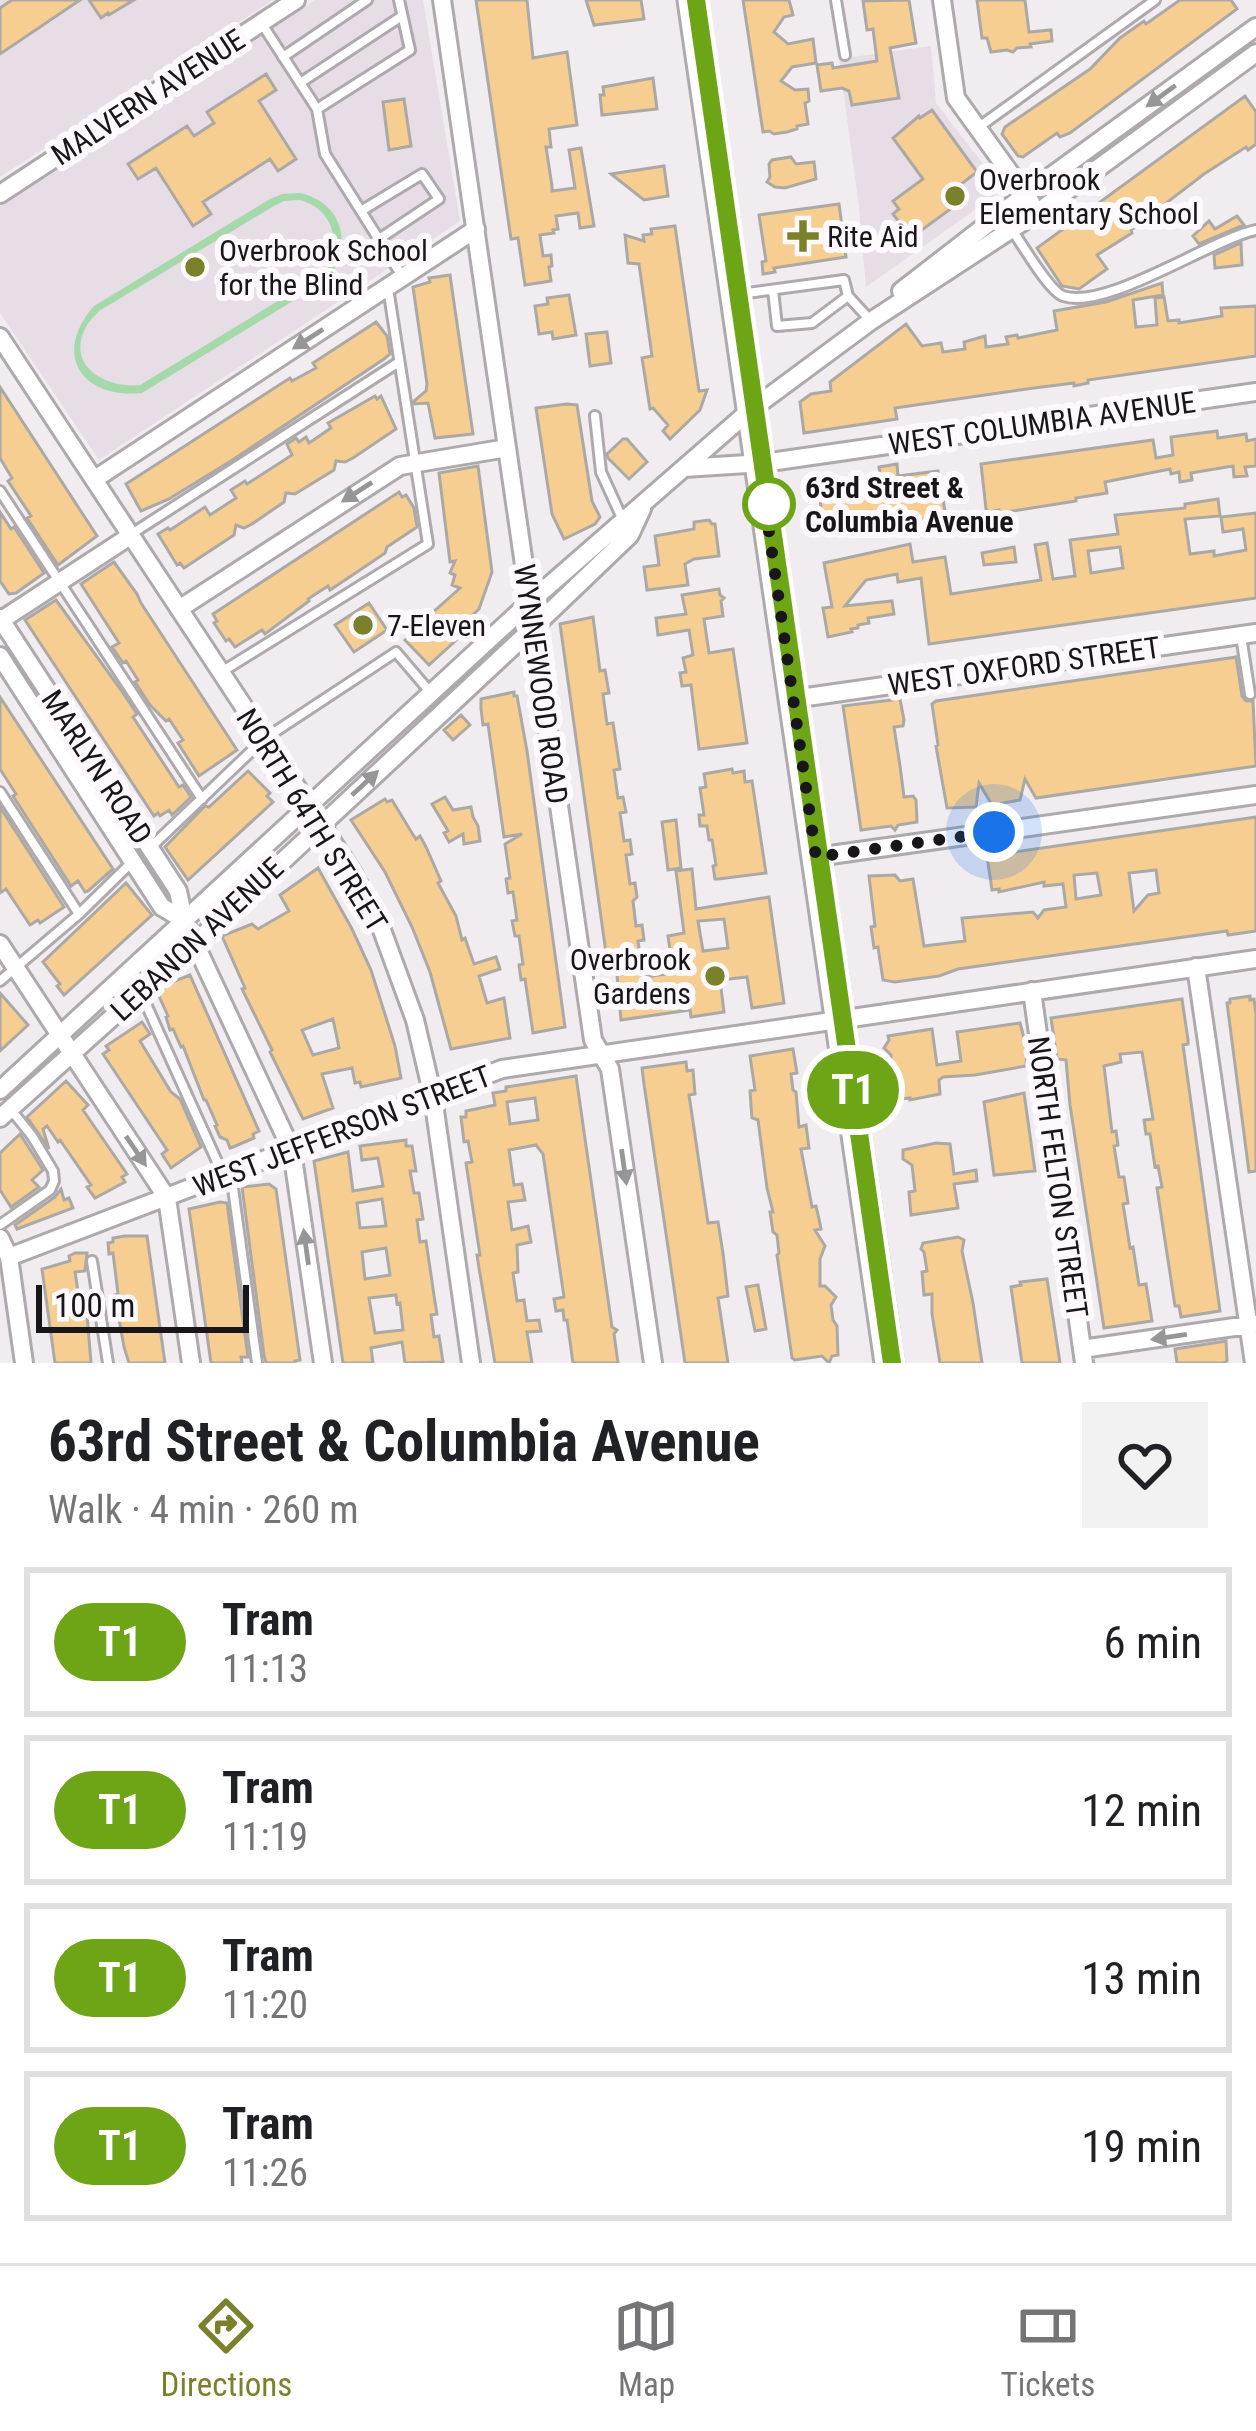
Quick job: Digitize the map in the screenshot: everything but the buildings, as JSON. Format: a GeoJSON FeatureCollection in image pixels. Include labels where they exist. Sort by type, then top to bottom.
{"type":"FeatureCollection","features":[{"type":"Feature","properties":{"kind":"main road"},"geometry":{"type":"LineString","coordinates":[[692,0],[889,1363]]}},
{"type":"Feature","properties":{"kind":"street","name":"MALVERN AVENUE"},"geometry":{"type":"LineString","coordinates":[[0,194],[296,0]]}},
{"type":"Feature","properties":{"kind":"street","name":"WYNNEWOOD ROAD"},"geometry":{"type":"LineString","coordinates":[[442,0],[593,1040],[610,1069],[652,1363]]}},
{"type":"Feature","properties":{"kind":"street"},"geometry":{"type":"LineString","coordinates":[[942,0],[956,98],[1038,212]]}},
{"type":"Feature","properties":{"kind":"street","name":"LEBANON AVENUE"},"geometry":{"type":"LineString","coordinates":[[871,321],[903,288],[1256,27]]}},
{"type":"Feature","properties":{"kind":"street","name":"LEBANON AVENUE"},"geometry":{"type":"LineString","coordinates":[[0,1090],[530,602],[751,409],[871,321],[1038,212],[1256,53]]}},
{"type":"Feature","properties":{"kind":"street"},"geometry":{"type":"LineString","coordinates":[[95,479],[476,229]]}},
{"type":"Feature","properties":{"kind":"street","name":"NORTH 64TH STREET"},"geometry":{"type":"LineString","coordinates":[[0,338],[321,824],[366,897],[396,962],[433,1097],[471,1363]]}},
{"type":"Feature","properties":{"kind":"street","name":"WEST COLUMBIA AVENUE"},"geometry":{"type":"LineString","coordinates":[[685,468],[759,464],[1256,392]]}},
{"type":"Feature","properties":{"kind":"street"},"geometry":{"type":"LineString","coordinates":[[179,609],[400,466],[507,448]]}},
{"type":"Feature","properties":{"kind":"street","name":"LEBANON AVENUE"},"geometry":{"type":"LineString","coordinates":[[5,1114],[195,944],[630,535],[645,504]]}},
{"type":"Feature","properties":{"kind":"street"},"geometry":{"type":"LineString","coordinates":[[0,620],[130,536]]}},
{"type":"Feature","properties":{"kind":"street","name":"MARLYN ROAD"},"geometry":{"type":"LineString","coordinates":[[0,620],[178,891],[184,920],[292,1150],[322,1363]]}},
{"type":"Feature","properties":{"kind":"street","name":"WEST OXFORD STREET"},"geometry":{"type":"LineString","coordinates":[[793,700],[1248,634]]}},
{"type":"Feature","properties":{"kind":"street","name":"MARLYN ROAD"},"geometry":{"type":"LineString","coordinates":[[0,656],[162,907],[184,920]]}},
{"type":"Feature","properties":{"kind":"street"},"geometry":{"type":"LineString","coordinates":[[390,732],[404,747]]}},
{"type":"Feature","properties":{"kind":"street"},"geometry":{"type":"LineString","coordinates":[[816,857],[1256,794]]}},
{"type":"Feature","properties":{"kind":"street"},"geometry":{"type":"LineString","coordinates":[[0,944],[166,1198],[191,1363]]}},
{"type":"Feature","properties":{"kind":"street","name":"WEST JEFFERSON STREET"},"geometry":{"type":"LineString","coordinates":[[9,1258],[502,1069],[1256,959]]}},
{"type":"Feature","properties":{"kind":"street"},"geometry":{"type":"LineString","coordinates":[[1196,968],[1254,1363]]}},
{"type":"Feature","properties":{"kind":"street","name":"NORTH FELTON STREET"},"geometry":{"type":"LineString","coordinates":[[1032,991],[1083,1356]]}},
{"type":"Feature","properties":{"kind":"street"},"geometry":{"type":"LineString","coordinates":[[0,1238],[9,1258],[24,1363]]}},
{"type":"Feature","properties":{"kind":"street"},"geometry":{"type":"LineString","coordinates":[[1083,1356],[1252,1325]]}},
{"type":"Feature","properties":{"kind":"lane"},"geometry":{"type":"LineString","coordinates":[[283,57],[368,0]]}},
{"type":"Feature","properties":{"kind":"lane"},"geometry":{"type":"LineString","coordinates":[[317,109],[410,50],[399,0]]}},
{"type":"Feature","properties":{"kind":"lane"},"geometry":{"type":"LineString","coordinates":[[836,0],[845,55]]}},
{"type":"Feature","properties":{"kind":"lane"},"geometry":{"type":"LineString","coordinates":[[977,128],[1155,0]]}},
{"type":"Feature","properties":{"kind":"lane"},"geometry":{"type":"LineString","coordinates":[[300,83],[402,16]]}},
{"type":"Feature","properties":{"kind":"lane"},"geometry":{"type":"LineString","coordinates":[[220,673],[428,544],[400,362],[395,281],[379,239],[326,154],[317,109],[261,23]]}},
{"type":"Feature","properties":{"kind":"lane"},"geometry":{"type":"LineString","coordinates":[[1202,67],[1214,84]]}},
{"type":"Feature","properties":{"kind":"lane"},"geometry":{"type":"LineString","coordinates":[[361,211],[422,174],[439,199],[379,239]]}},
{"type":"Feature","properties":{"kind":"lane"},"geometry":{"type":"LineString","coordinates":[[1012,230],[1057,294],[1070,297],[1134,284],[1222,241],[1256,230]]}},
{"type":"Feature","properties":{"kind":"lane"},"geometry":{"type":"LineString","coordinates":[[735,295],[844,280],[848,296],[871,321]]}},
{"type":"Feature","properties":{"kind":"lane"},"geometry":{"type":"LineString","coordinates":[[773,290],[777,326],[812,323],[848,296]]}},
{"type":"Feature","properties":{"kind":"lane"},"geometry":{"type":"LineString","coordinates":[[130,536],[400,362]]}},
{"type":"Feature","properties":{"kind":"lane"},"geometry":{"type":"LineString","coordinates":[[595,416],[601,472],[623,519]]}},
{"type":"Feature","properties":{"kind":"lane"},"geometry":{"type":"LineString","coordinates":[[0,490],[202,799]]}},
{"type":"Feature","properties":{"kind":"lane"},"geometry":{"type":"LineString","coordinates":[[1248,634],[1250,694]]}},
{"type":"Feature","properties":{"kind":"lane"},"geometry":{"type":"LineString","coordinates":[[150,848],[264,739],[396,652],[431,693]]}},
{"type":"Feature","properties":{"kind":"lane"},"geometry":{"type":"LineString","coordinates":[[0,792],[80,914]]}},
{"type":"Feature","properties":{"kind":"lane"},"geometry":{"type":"LineString","coordinates":[[0,982],[133,861]]}},
{"type":"Feature","properties":{"kind":"lane"},"geometry":{"type":"LineString","coordinates":[[140,992],[233,1188],[257,1363]]}},
{"type":"Feature","properties":{"kind":"lane"},"geometry":{"type":"LineString","coordinates":[[0,1225],[50,1190],[54,1181],[32,1136],[5,1114]]}},
{"type":"Feature","properties":{"kind":"lane"},"geometry":{"type":"LineString","coordinates":[[92,1261],[108,1363]]}},
{"type":"Feature","properties":{"kind":"shaded area"},"geometry":{"type":"Polygon","coordinates":[[[0,0],[273,0],[0,177],[0,0]]]}},
{"type":"Feature","properties":{"kind":"shaded area","name":"Overbrook School for the Blind"},"geometry":{"type":"Polygon","coordinates":[[[315,0],[423,0],[460,221],[99,460],[0,313],[0,206],[315,0]]]}},
{"type":"Feature","properties":{"kind":"shaded area","name":"Overbrook Elementary School"},"geometry":{"type":"Polygon","coordinates":[[[931,46],[936,103],[1003,190],[866,287],[839,59],[931,46]]]}},
{"type":"Feature","properties":{"kind":"green space"},"geometry":{"type":"Polygon","coordinates":[[[1198,78],[1202,83],[1054,192],[1051,187],[1198,78]]]}},
{"type":"Feature","properties":{"kind":"green space"},"geometry":{"type":"Polygon","coordinates":[[[282,194],[315,198],[334,215],[340,227],[341,252],[329,279],[142,393],[103,389],[89,381],[79,370],[75,341],[94,306],[282,194]],[[284,201],[99,311],[81,341],[85,364],[102,379],[140,385],[324,273],[334,240],[328,220],[312,205],[284,201]]]}},
{"type":"Feature","properties":{"kind":"tram line"},"geometry":{"type":"LineString","coordinates":[[688,0],[885,1363]]}},
{"type":"Feature","properties":{"kind":"tram line","name":"T1"},"geometry":{"type":"LineString","coordinates":[[696,0],[892,1363]]}},
{"type":"Feature","properties":{"kind":"place","name":"Overbrook Elementary School"},"geometry":{"type":"Point","coordinates":[955,196]}},
{"type":"Feature","properties":{"kind":"place","name":"Rite Aid"},"geometry":{"type":"Point","coordinates":[803,236]}},
{"type":"Feature","properties":{"kind":"place","name":"Overbrook School for the Blind"},"geometry":{"type":"Point","coordinates":[195,267]}},
{"type":"Feature","properties":{"kind":"place","name":"63rd Street & Columbia Avenue"},"geometry":{"type":"Point","coordinates":[769,504]}},
{"type":"Feature","properties":{"kind":"place","name":"7-Eleven"},"geometry":{"type":"Point","coordinates":[363,625]}},
{"type":"Feature","properties":{"kind":"place","name":"Overbrook Gardens"},"geometry":{"type":"Point","coordinates":[715,976]}},
{"type":"Feature","properties":{"kind":"route"},"geometry":{"type":"LineString","coordinates":[[769,504],[764,497],[816,857],[994,832]]}}]}
